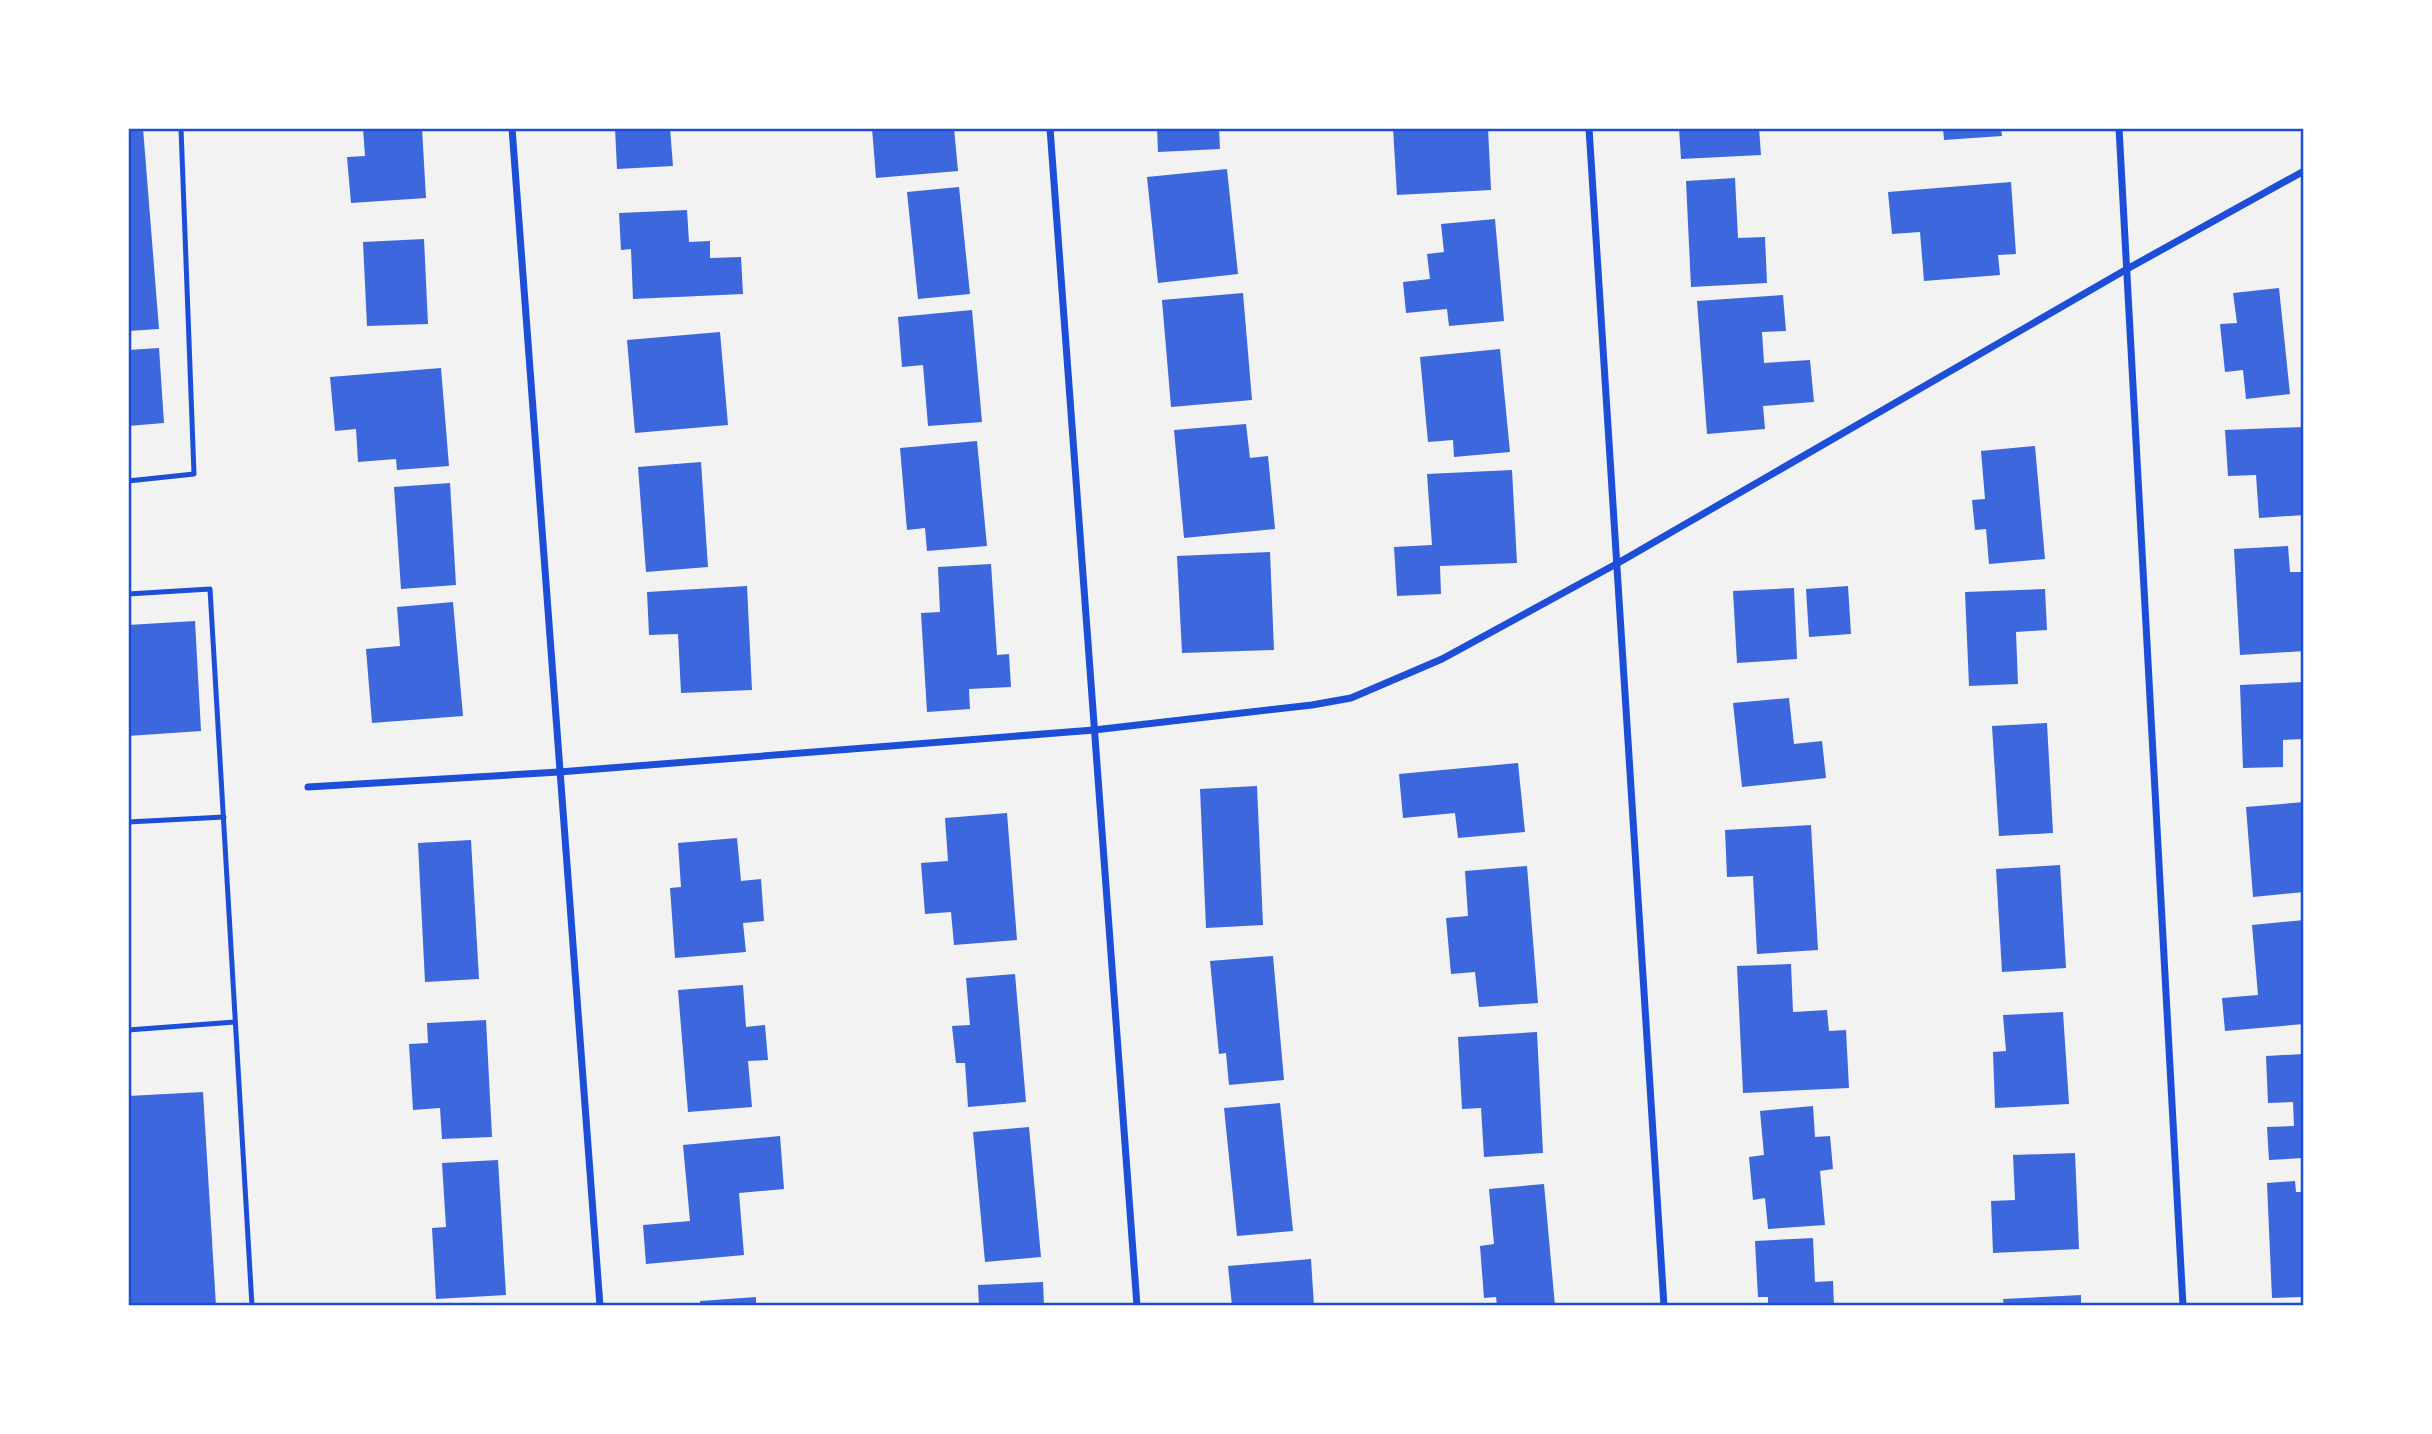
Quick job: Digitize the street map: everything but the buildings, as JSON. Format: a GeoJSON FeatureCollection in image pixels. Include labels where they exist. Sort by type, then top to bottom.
{"type":"FeatureCollection","features":[{"type":"Feature","properties":{"kind":"street"},"geometry":{"type":"LineString","coordinates":[[512,128],[600,1306]]}},
{"type":"Feature","properties":{"kind":"street"},"geometry":{"type":"LineString","coordinates":[[1050,128],[1137,1306]]}},
{"type":"Feature","properties":{"kind":"street"},"geometry":{"type":"LineString","coordinates":[[1589,128],[1664,1306]]}},
{"type":"Feature","properties":{"kind":"street"},"geometry":{"type":"LineString","coordinates":[[2119,128],[2183,1306]]}},
{"type":"Feature","properties":{"kind":"street"},"geometry":{"type":"LineString","coordinates":[[308,787],[559,772],[1094,730],[1312,705],[1351,698],[1442,659],[1618,564],[2127,269],[2304,171]]}},
{"type":"Feature","properties":{"kind":"lane"},"geometry":{"type":"LineString","coordinates":[[128,481],[194,474],[181,128]]}},
{"type":"Feature","properties":{"kind":"lane"},"geometry":{"type":"LineString","coordinates":[[128,594],[210,589],[252,1306]]}},
{"type":"Feature","properties":{"kind":"lane"},"geometry":{"type":"LineString","coordinates":[[128,822],[224,817]]}},
{"type":"Feature","properties":{"kind":"lane"},"geometry":{"type":"LineString","coordinates":[[128,1030],[235,1023]]}}]}
